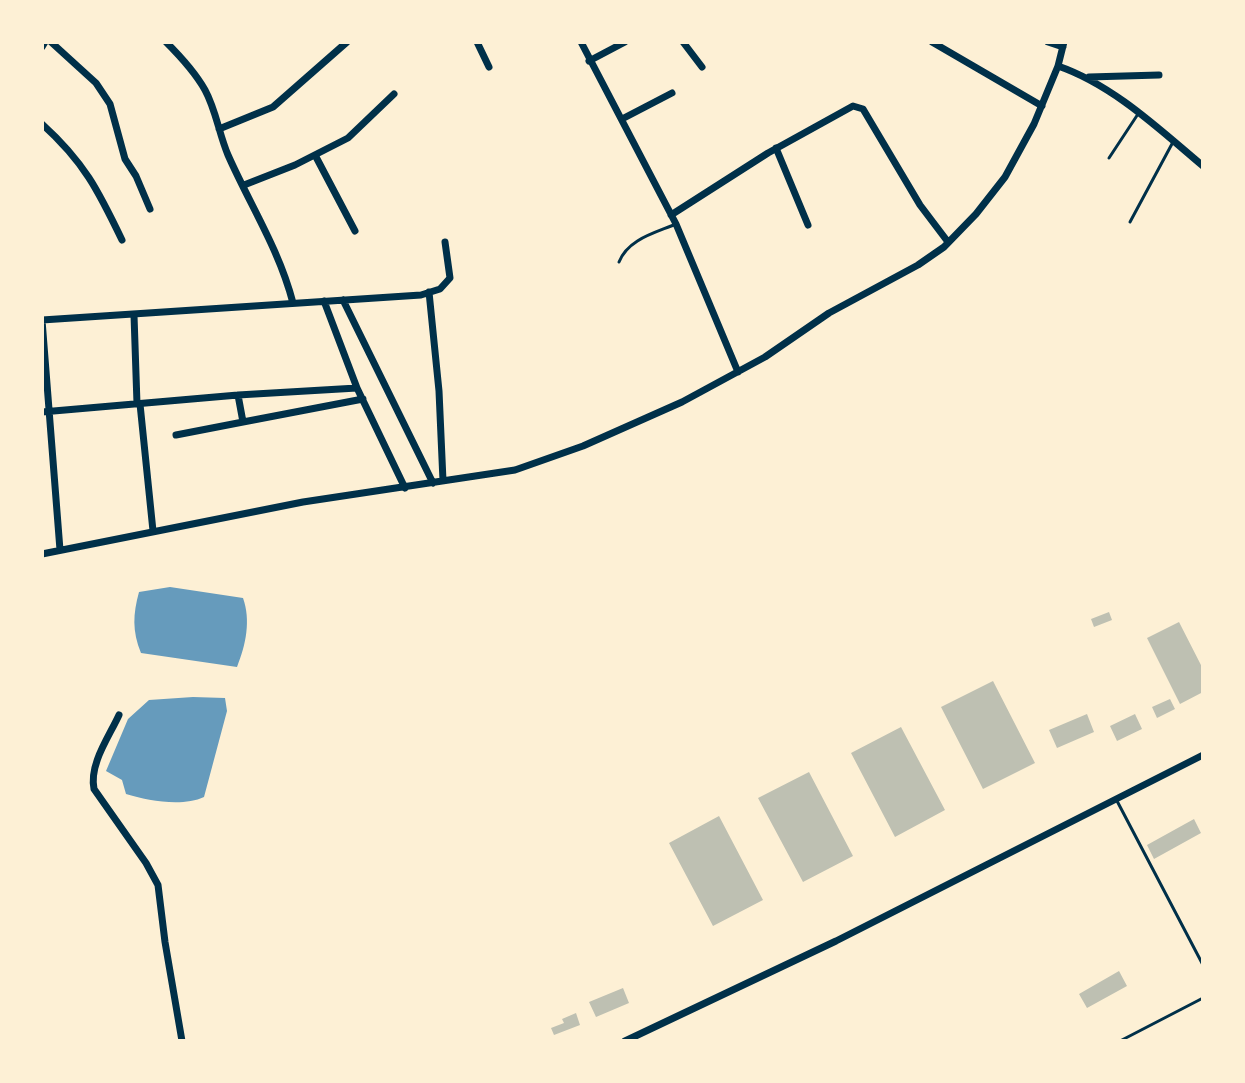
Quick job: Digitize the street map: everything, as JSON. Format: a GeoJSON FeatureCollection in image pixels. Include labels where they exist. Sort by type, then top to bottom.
{"type":"FeatureCollection","features":[{"type":"Feature","properties":{"kind":"street"},"geometry":{"type":"LineString","coordinates":[[166,42],[183,59],[205,90],[227,153],[285,271],[293,303]]}},
{"type":"Feature","properties":{"kind":"street"},"geometry":{"type":"LineString","coordinates":[[219,129],[273,107],[347,42]]}},
{"type":"Feature","properties":{"kind":"street"},"geometry":{"type":"LineString","coordinates":[[477,42],[489,67]]}},
{"type":"Feature","properties":{"kind":"street"},"geometry":{"type":"LineString","coordinates":[[581,42],[676,224],[738,372]]}},
{"type":"Feature","properties":{"kind":"street"},"geometry":{"type":"LineString","coordinates":[[589,61],[625,42]]}},
{"type":"Feature","properties":{"kind":"street"},"geometry":{"type":"LineString","coordinates":[[683,42],[702,67]]}},
{"type":"Feature","properties":{"kind":"street"},"geometry":{"type":"LineString","coordinates":[[42,554],[303,502],[515,470],[583,446],[682,402],[765,357],[829,313],[918,265],[948,242],[976,214],[1005,177],[1042,106],[1064,44],[1048,42]]}},
{"type":"Feature","properties":{"kind":"street"},"geometry":{"type":"LineString","coordinates":[[937,43],[1042,106]]}},
{"type":"Feature","properties":{"kind":"street"},"geometry":{"type":"LineString","coordinates":[[46,44],[96,83],[110,104],[125,159],[150,209]]}},
{"type":"Feature","properties":{"kind":"street"},"geometry":{"type":"LineString","coordinates":[[1058,66],[1086,77],[1203,166]]}},
{"type":"Feature","properties":{"kind":"street"},"geometry":{"type":"LineString","coordinates":[[1086,77],[1159,75]]}},
{"type":"Feature","properties":{"kind":"street"},"geometry":{"type":"LineString","coordinates":[[622,119],[672,93]]}},
{"type":"Feature","properties":{"kind":"street"},"geometry":{"type":"LineString","coordinates":[[244,185],[348,138],[394,94]]}},
{"type":"Feature","properties":{"kind":"street"},"geometry":{"type":"LineString","coordinates":[[671,215],[776,148],[853,106],[859,106],[920,205],[948,242]]}},
{"type":"Feature","properties":{"kind":"street"},"geometry":{"type":"LineString","coordinates":[[42,124],[90,176],[122,240]]}},
{"type":"Feature","properties":{"kind":"street"},"geometry":{"type":"LineString","coordinates":[[776,148],[808,225]]}},
{"type":"Feature","properties":{"kind":"street"},"geometry":{"type":"LineString","coordinates":[[315,155],[355,231]]}},
{"type":"Feature","properties":{"kind":"street"},"geometry":{"type":"LineString","coordinates":[[60,550],[45,412],[42,320],[429,292],[440,289],[450,278],[445,242]]}},
{"type":"Feature","properties":{"kind":"street"},"geometry":{"type":"LineString","coordinates":[[429,292],[439,391],[443,481]]}},
{"type":"Feature","properties":{"kind":"street"},"geometry":{"type":"LineString","coordinates":[[343,300],[433,483]]}},
{"type":"Feature","properties":{"kind":"street"},"geometry":{"type":"LineString","coordinates":[[324,301],[357,388],[405,488]]}},
{"type":"Feature","properties":{"kind":"street"},"geometry":{"type":"LineString","coordinates":[[134,315],[138,404],[153,531]]}},
{"type":"Feature","properties":{"kind":"street"},"geometry":{"type":"LineString","coordinates":[[45,412],[357,388]]}},
{"type":"Feature","properties":{"kind":"street"},"geometry":{"type":"LineString","coordinates":[[238,395],[243,422]]}},
{"type":"Feature","properties":{"kind":"street"},"geometry":{"type":"LineString","coordinates":[[176,435],[363,399]]}},
{"type":"Feature","properties":{"kind":"street"},"geometry":{"type":"LineString","coordinates":[[119,715],[99,757],[92,778],[94,789],[158,885],[182,1041]]}},
{"type":"Feature","properties":{"kind":"street"},"geometry":{"type":"LineString","coordinates":[[625,1041],[836,941],[1203,755]]}},
{"type":"Feature","properties":{"kind":"lane"},"geometry":{"type":"LineString","coordinates":[[1109,158],[1138,114]]}},
{"type":"Feature","properties":{"kind":"lane"},"geometry":{"type":"LineString","coordinates":[[1130,222],[1173,142]]}},
{"type":"Feature","properties":{"kind":"lane"},"geometry":{"type":"LineString","coordinates":[[619,262],[622,254],[635,241],[676,224]]}},
{"type":"Feature","properties":{"kind":"lane"},"geometry":{"type":"LineString","coordinates":[[1116,799],[1203,965]]}},
{"type":"Feature","properties":{"kind":"lane"},"geometry":{"type":"LineString","coordinates":[[1120,1041],[1203,998]]}},
{"type":"Feature","properties":{"kind":"water"},"geometry":{"type":"Polygon","coordinates":[[[170,587],[243,598],[247,615],[246,632],[237,667],[141,653],[134,622],[139,592],[170,587]]]}},
{"type":"Feature","properties":{"kind":"water"},"geometry":{"type":"Polygon","coordinates":[[[225,698],[227,711],[204,797],[176,802],[126,794],[122,780],[106,771],[128,719],[149,700],[225,698]]]}},
{"type":"Feature","properties":{"kind":"building"},"geometry":{"type":"Polygon","coordinates":[[[1109,612],[1112,620],[1094,627],[1091,619],[1109,612]]]}},
{"type":"Feature","properties":{"kind":"building"},"geometry":{"type":"Polygon","coordinates":[[[1179,622],[1203,669],[1203,692],[1180,704],[1147,638],[1179,622]]]}},
{"type":"Feature","properties":{"kind":"building"},"geometry":{"type":"Polygon","coordinates":[[[993,681],[1035,763],[983,789],[941,707],[993,681]]]}},
{"type":"Feature","properties":{"kind":"building"},"geometry":{"type":"Polygon","coordinates":[[[1170,699],[1175,709],[1157,718],[1152,707],[1170,699]]]}},
{"type":"Feature","properties":{"kind":"building"},"geometry":{"type":"Polygon","coordinates":[[[1087,714],[1094,732],[1057,748],[1049,730],[1087,714]]]}},
{"type":"Feature","properties":{"kind":"building"},"geometry":{"type":"Polygon","coordinates":[[[1135,714],[1142,729],[1117,741],[1110,726],[1135,714]]]}},
{"type":"Feature","properties":{"kind":"building"},"geometry":{"type":"Polygon","coordinates":[[[901,727],[945,810],[895,837],[851,753],[901,727]]]}},
{"type":"Feature","properties":{"kind":"building"},"geometry":{"type":"Polygon","coordinates":[[[809,772],[853,856],[803,882],[758,798],[809,772]]]}},
{"type":"Feature","properties":{"kind":"building"},"geometry":{"type":"Polygon","coordinates":[[[719,816],[763,900],[713,926],[669,843],[719,816]]]}},
{"type":"Feature","properties":{"kind":"building"},"geometry":{"type":"Polygon","coordinates":[[[1194,819],[1201,833],[1154,859],[1147,845],[1194,819]]]}},
{"type":"Feature","properties":{"kind":"building"},"geometry":{"type":"Polygon","coordinates":[[[1119,971],[1127,986],[1087,1008],[1079,994],[1119,971]]]}},
{"type":"Feature","properties":{"kind":"building"},"geometry":{"type":"Polygon","coordinates":[[[623,988],[629,1003],[596,1017],[589,1002],[623,988]]]}},
{"type":"Feature","properties":{"kind":"building"},"geometry":{"type":"Polygon","coordinates":[[[576,1013],[580,1025],[554,1035],[551,1028],[564,1023],[562,1019],[576,1013]]]}}]}
